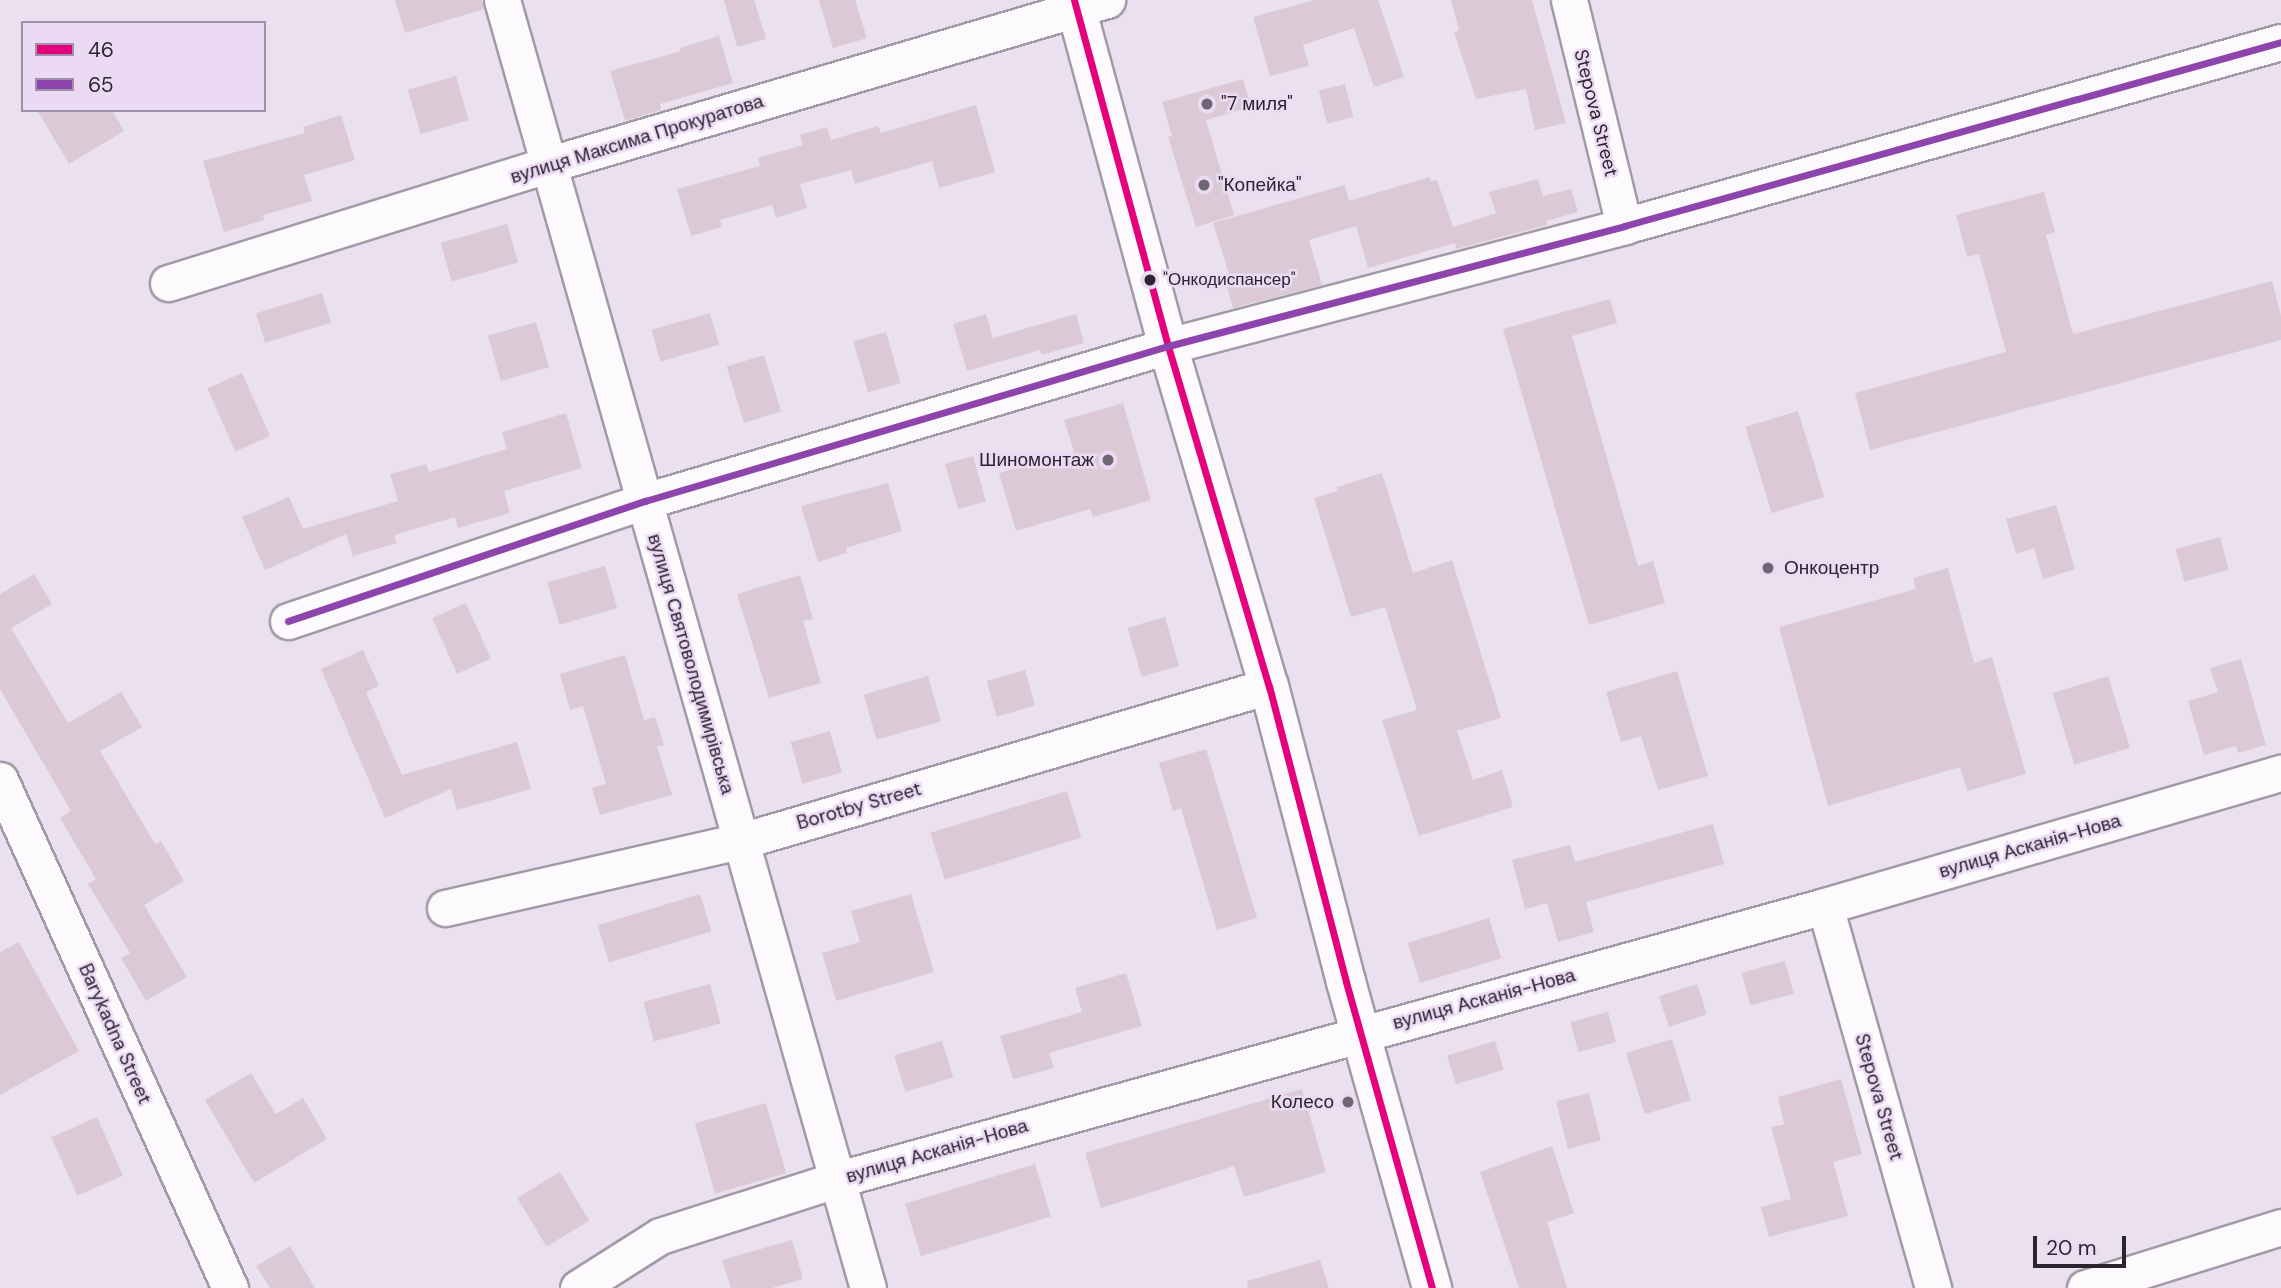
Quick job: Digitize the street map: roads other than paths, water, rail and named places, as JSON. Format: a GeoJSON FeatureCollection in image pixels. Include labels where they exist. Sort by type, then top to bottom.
{"type":"FeatureCollection","features":[{"type":"Feature","properties":{"kind":"main road"},"geometry":{"type":"LineString","coordinates":[[1086,3],[1168,346],[1269,686],[1432,1288]]}},
{"type":"Feature","properties":{"kind":"street","name":"вулиця Святоволодимирівська"},"geometry":{"type":"LineString","coordinates":[[502,0],[868,1288]]}},
{"type":"Feature","properties":{"kind":"street","name":"Stepova Street"},"geometry":{"type":"LineString","coordinates":[[1569,0],[1624,226]]}},
{"type":"Feature","properties":{"kind":"street","name":"вулиця Максима Прокуратова"},"geometry":{"type":"LineString","coordinates":[[168,283],[547,165],[1086,3]]}},
{"type":"Feature","properties":{"kind":"street"},"geometry":{"type":"LineString","coordinates":[[288,621],[645,501],[1168,346],[1624,226],[2281,42]]}},
{"type":"Feature","properties":{"kind":"street","name":"Borotby Street"},"geometry":{"type":"LineString","coordinates":[[445,908],[741,841],[1269,686]]}},
{"type":"Feature","properties":{"kind":"street","name":"вулиця Асканія-Нова"},"geometry":{"type":"LineString","coordinates":[[578,1288],[660,1236],[839,1179],[1361,1032],[1825,906],[2281,773]]}},
{"type":"Feature","properties":{"kind":"street","name":"Barykadna Street"},"geometry":{"type":"LineString","coordinates":[[0,780],[230,1288]]}},
{"type":"Feature","properties":{"kind":"street","name":"Stepova Street"},"geometry":{"type":"LineString","coordinates":[[1825,906],[1933,1288]]}},
{"type":"Feature","properties":{"kind":"street"},"geometry":{"type":"LineString","coordinates":[[2085,1288],[2281,1227]]}},
{"type":"Feature","properties":{"kind":"place","name":"\"7 миля\""},"geometry":{"type":"Point","coordinates":[1207,104]}},
{"type":"Feature","properties":{"kind":"place","name":"\"Копейка\""},"geometry":{"type":"Point","coordinates":[1204,185]}},
{"type":"Feature","properties":{"kind":"place","name":"\"Онкодиспансер\""},"geometry":{"type":"Point","coordinates":[1150,280]}},
{"type":"Feature","properties":{"kind":"place","name":"Шиномонтаж"},"geometry":{"type":"Point","coordinates":[1108,460]}},
{"type":"Feature","properties":{"kind":"place","name":"Онкоцентр"},"geometry":{"type":"Point","coordinates":[1768,568]}},
{"type":"Feature","properties":{"kind":"place","name":"Колесо"},"geometry":{"type":"Point","coordinates":[1348,1102]}}]}
